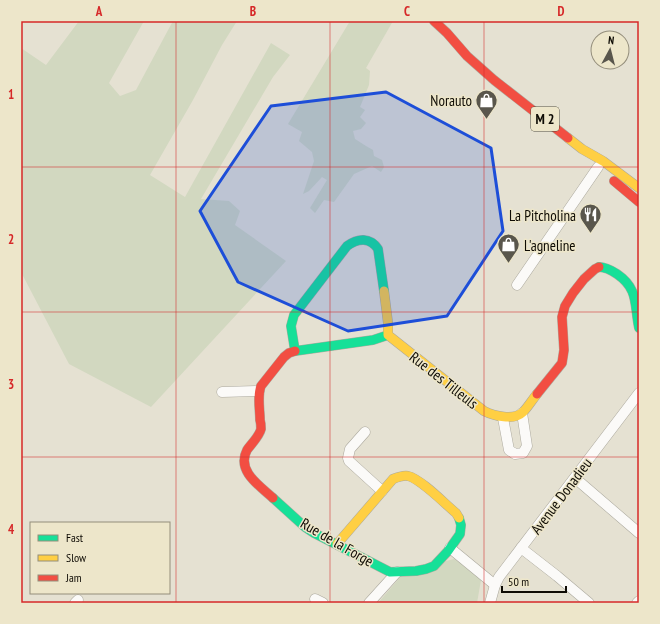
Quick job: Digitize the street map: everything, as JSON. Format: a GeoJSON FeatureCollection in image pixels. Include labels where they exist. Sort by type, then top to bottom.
{"type":"FeatureCollection","features":[{"type":"Feature","properties":{"kind":"street","name":"M 2"},"geometry":{"type":"LineString","coordinates":[[434,21],[478,67],[582,149],[603,161],[639,188]]}},
{"type":"Feature","properties":{"kind":"street","name":"M 2"},"geometry":{"type":"LineString","coordinates":[[441,21],[447,33]]}},
{"type":"Feature","properties":{"kind":"street","name":"M 2"},"geometry":{"type":"LineString","coordinates":[[582,149],[598,167],[639,202]]}},
{"type":"Feature","properties":{"kind":"street"},"geometry":{"type":"LineString","coordinates":[[516,285],[598,167]]}},
{"type":"Feature","properties":{"kind":"street"},"geometry":{"type":"LineString","coordinates":[[222,392],[259,391],[263,382],[289,353],[373,340],[388,335],[378,249],[372,241],[356,240],[351,242],[294,315],[292,326],[295,351]]}},
{"type":"Feature","properties":{"kind":"street"},"geometry":{"type":"LineString","coordinates":[[522,413],[527,446],[523,452],[515,454],[509,450],[504,418],[517,416],[522,413],[562,363],[565,356],[562,320],[564,306],[592,270],[597,267],[606,267],[629,285],[632,291],[638,323]]}},
{"type":"Feature","properties":{"kind":"street","name":"Rue des Tilleuls"},"geometry":{"type":"LineString","coordinates":[[388,335],[484,411],[491,415],[504,418]]}},
{"type":"Feature","properties":{"kind":"street","name":"Rue de la Forge"},"geometry":{"type":"LineString","coordinates":[[259,391],[261,429],[247,451],[244,459],[244,465],[251,478],[261,488],[305,527],[314,533],[390,572],[429,569],[439,563],[459,536],[461,531],[459,516],[416,479],[408,476],[402,475],[393,479],[382,491]]}},
{"type":"Feature","properties":{"kind":"street","name":"Avenue Donadieu"},"geometry":{"type":"LineString","coordinates":[[490,603],[495,584],[499,577],[639,392]]}},
{"type":"Feature","properties":{"kind":"street"},"geometry":{"type":"LineString","coordinates":[[337,544],[382,491],[349,461],[348,458],[350,449],[365,432]]}},
{"type":"Feature","properties":{"kind":"street"},"geometry":{"type":"LineString","coordinates":[[575,478],[639,533]]}},
{"type":"Feature","properties":{"kind":"street"},"geometry":{"type":"LineString","coordinates":[[450,548],[495,584]]}},
{"type":"Feature","properties":{"kind":"street"},"geometry":{"type":"LineString","coordinates":[[521,548],[589,603]]}},
{"type":"Feature","properties":{"kind":"street"},"geometry":{"type":"LineString","coordinates":[[369,603],[397,572]]}},
{"type":"Feature","properties":{"kind":"highlighted area"},"geometry":{"type":"Polygon","coordinates":[[[386,92],[491,148],[503,231],[447,316],[348,331],[238,282],[200,211],[271,106],[386,92]]]}},
{"type":"Feature","properties":{"kind":"green space"},"geometry":{"type":"Polygon","coordinates":[[[79,21],[144,21],[109,83],[120,96],[136,90],[173,21],[237,21],[222,45],[193,100],[150,175],[185,197],[271,43],[290,55],[273,77],[201,199],[229,201],[240,211],[235,225],[286,261],[151,407],[69,364],[21,272],[21,48],[46,65],[79,21]]]}},
{"type":"Feature","properties":{"kind":"green space"},"geometry":{"type":"Polygon","coordinates":[[[350,21],[393,21],[366,68],[370,71],[369,85],[360,107],[365,110],[360,117],[366,123],[361,129],[353,131],[355,139],[373,150],[374,156],[382,160],[384,167],[381,172],[372,166],[354,174],[334,202],[324,200],[315,213],[310,208],[327,180],[322,177],[309,191],[303,194],[314,161],[312,152],[299,141],[302,132],[288,124],[350,21]]]}},
{"type":"Feature","properties":{"kind":"green space"},"geometry":{"type":"Polygon","coordinates":[[[454,559],[460,562],[481,580],[477,603],[378,603],[402,575],[454,559]]]}},
{"type":"Feature","properties":{"kind":"traffic: fast"},"geometry":{"type":"LineString","coordinates":[[384,291],[378,249],[371,242],[364,240],[355,241],[347,246],[294,315],[291,326],[295,351],[373,340],[388,335]]}},
{"type":"Feature","properties":{"kind":"traffic: fast"},"geometry":{"type":"LineString","coordinates":[[599,267],[613,271],[629,286],[634,298],[639,328]]}},
{"type":"Feature","properties":{"kind":"traffic: fast"},"geometry":{"type":"LineString","coordinates":[[273,498],[305,527],[314,533],[390,572],[416,571],[434,566],[448,551],[460,534],[461,525],[459,518]]}},
{"type":"Feature","properties":{"kind":"traffic: slow"},"geometry":{"type":"LineString","coordinates":[[568,138],[582,149],[603,161],[639,188]]}},
{"type":"Feature","properties":{"kind":"traffic: slow"},"geometry":{"type":"LineString","coordinates":[[384,291],[388,335],[484,411],[493,415],[504,417],[519,415],[527,408],[537,394]]}},
{"type":"Feature","properties":{"kind":"traffic: slow"},"geometry":{"type":"LineString","coordinates":[[337,544],[393,479],[400,476],[408,476],[419,482],[433,492],[456,513],[459,518]]}},
{"type":"Feature","properties":{"kind":"traffic: jam"},"geometry":{"type":"LineString","coordinates":[[434,21],[447,33],[467,56],[494,80],[568,138]]}},
{"type":"Feature","properties":{"kind":"traffic: jam"},"geometry":{"type":"LineString","coordinates":[[614,181],[639,202]]}},
{"type":"Feature","properties":{"kind":"traffic: jam"},"geometry":{"type":"LineString","coordinates":[[537,394],[562,363],[564,350],[562,317],[565,306],[584,279],[599,267]]}},
{"type":"Feature","properties":{"kind":"traffic: jam"},"geometry":{"type":"LineString","coordinates":[[273,498],[251,477],[247,471],[244,458],[247,450],[257,438],[261,429],[259,398],[261,386],[284,357],[295,351]]}},
{"type":"Feature","properties":{"kind":"place","name":"Norauto"},"geometry":{"type":"Point","coordinates":[487,120]}},
{"type":"Feature","properties":{"kind":"place","name":"La Pitcholina"},"geometry":{"type":"Point","coordinates":[591,234]}},
{"type":"Feature","properties":{"kind":"place","name":"L'agneline"},"geometry":{"type":"Point","coordinates":[508,264]}}]}
